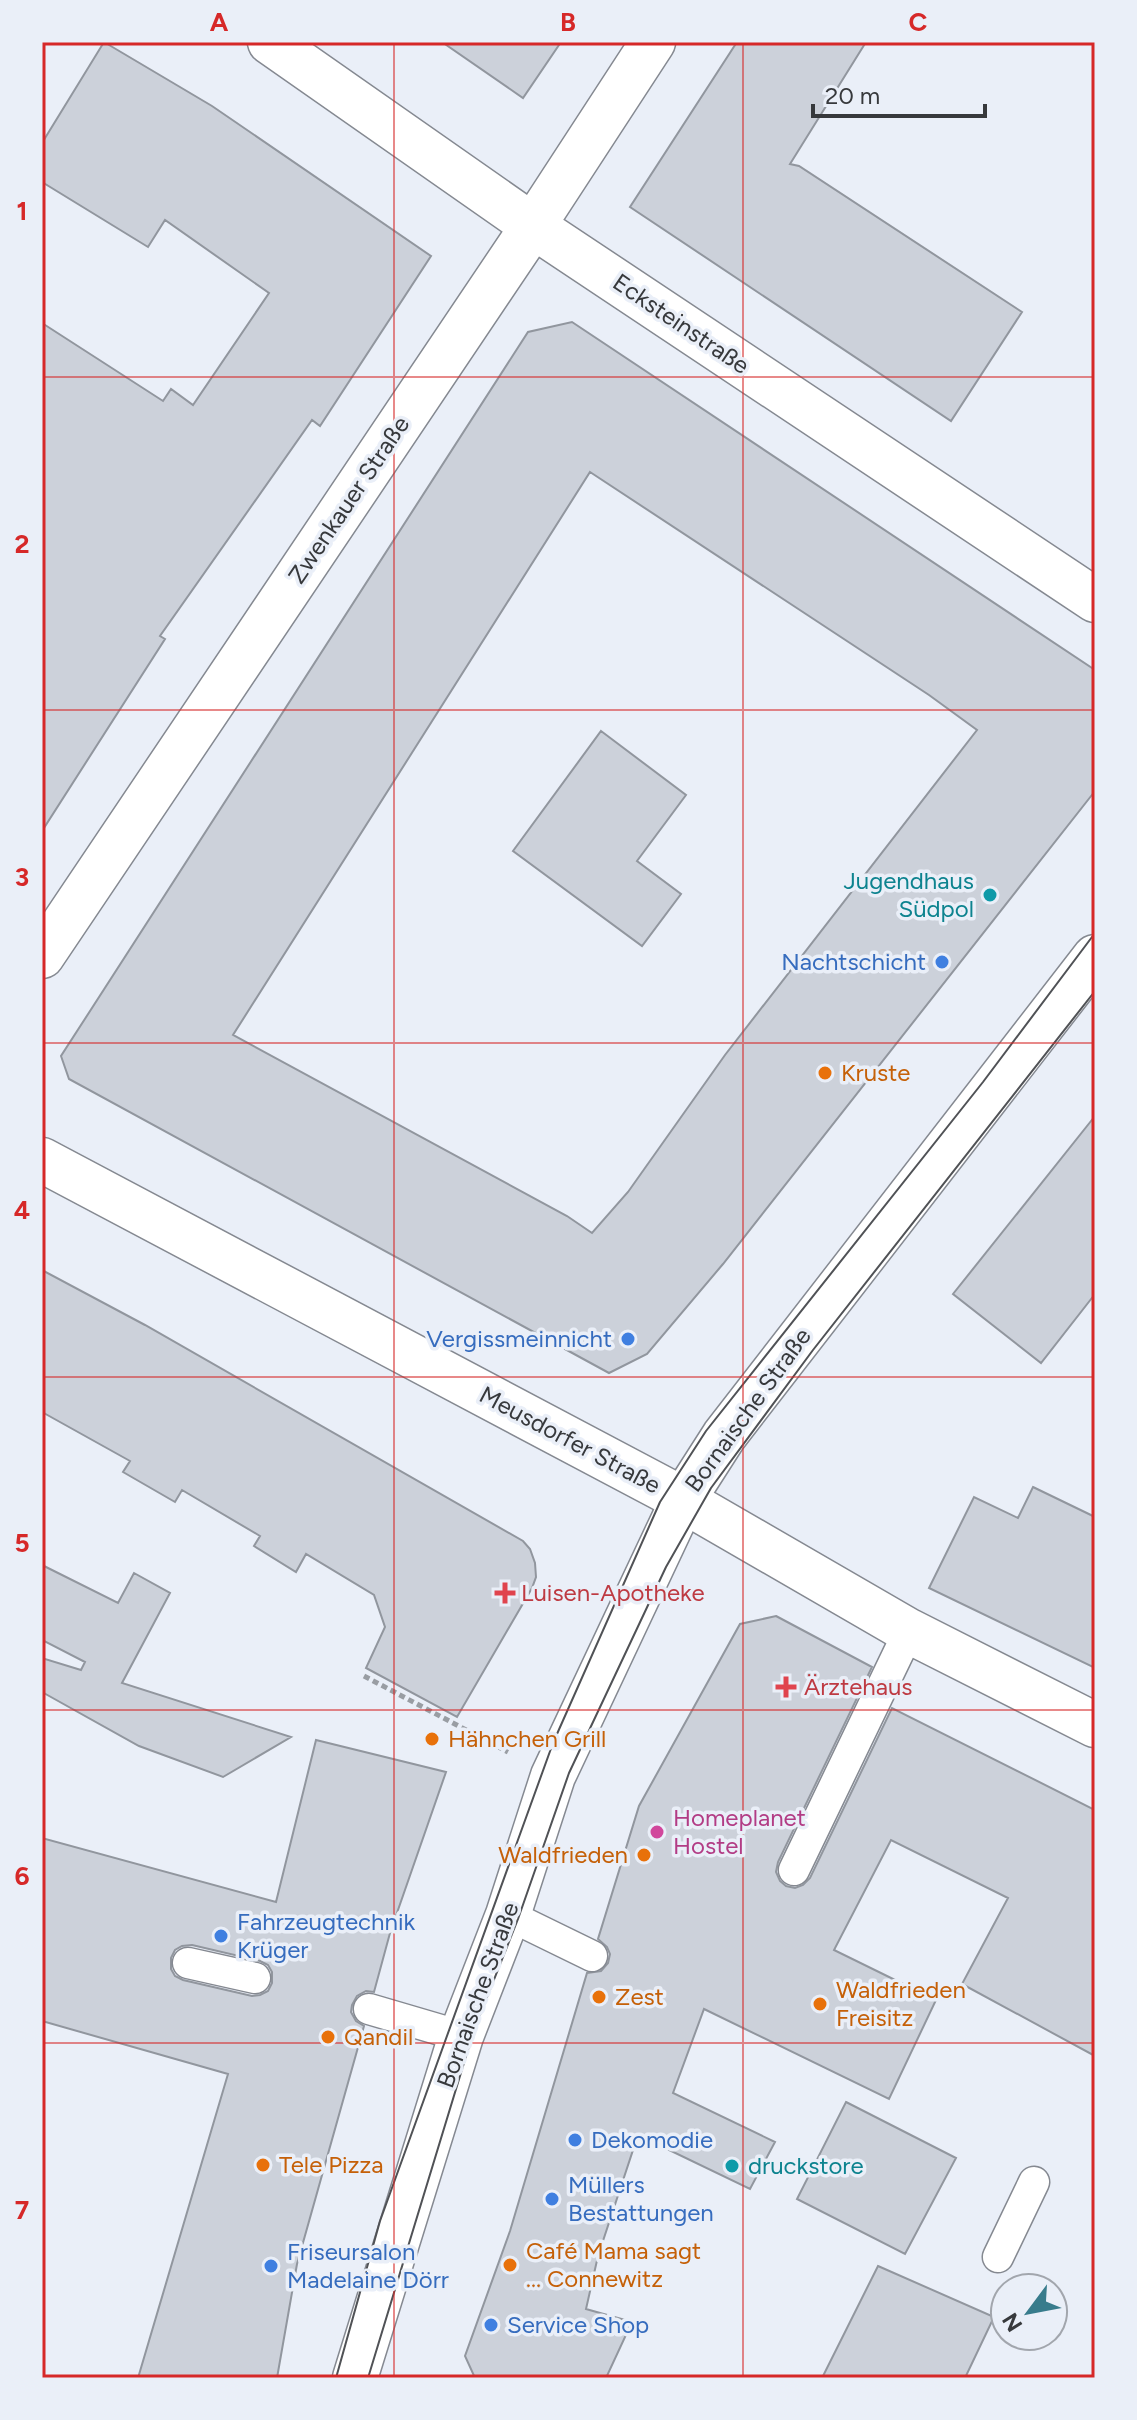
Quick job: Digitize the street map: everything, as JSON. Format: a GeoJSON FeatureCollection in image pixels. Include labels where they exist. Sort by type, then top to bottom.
{"type":"FeatureCollection","features":[{"type":"Feature","properties":{"kind":"street","name":"Ecksteinstraße"},"geometry":{"type":"LineString","coordinates":[[270,42],[533,226],[1095,600]]}},
{"type":"Feature","properties":{"kind":"street","name":"Zwenkauer Straße"},"geometry":{"type":"LineString","coordinates":[[42,956],[533,226],[653,42]]}},
{"type":"Feature","properties":{"kind":"street","name":"Bornaische Straße"},"geometry":{"type":"LineString","coordinates":[[355,2378],[461,2036],[508,1915],[553,1776],[683,1500],[724,1436],[1095,957]]}},
{"type":"Feature","properties":{"kind":"street","name":"Meusdorfer Straße"},"geometry":{"type":"LineString","coordinates":[[42,1160],[683,1500],[909,1631],[1095,1725]]}},
{"type":"Feature","properties":{"kind":"lane"},"geometry":{"type":"LineString","coordinates":[[794,1870],[909,1631]]}},
{"type":"Feature","properties":{"kind":"lane"},"geometry":{"type":"LineString","coordinates":[[508,1915],[592,1956]]}},
{"type":"Feature","properties":{"kind":"lane"},"geometry":{"type":"LineString","coordinates":[[188,1963],[255,1978]]}},
{"type":"Feature","properties":{"kind":"lane"},"geometry":{"type":"LineString","coordinates":[[369,2009],[461,2036]]}},
{"type":"Feature","properties":{"kind":"lane"},"geometry":{"type":"LineString","coordinates":[[998,2257],[1034,2182]]}},
{"type":"Feature","properties":{"kind":"path"},"geometry":{"type":"LineString","coordinates":[[364,1676],[553,1776]]}},
{"type":"Feature","properties":{"kind":"building"},"geometry":{"type":"Polygon","coordinates":[[[104,42],[212,106],[431,256],[320,426],[312,420],[160,636],[165,639],[42,831],[42,323],[163,401],[171,389],[193,405],[269,293],[165,220],[148,247],[42,182],[42,143],[104,42]]]}},
{"type":"Feature","properties":{"kind":"building"},"geometry":{"type":"Polygon","coordinates":[[[442,42],[561,42],[523,98],[442,42]]]}},
{"type":"Feature","properties":{"kind":"building"},"geometry":{"type":"Polygon","coordinates":[[[737,42],[866,42],[790,164],[799,166],[1022,312],[951,421],[630,207],[737,42]]]}},
{"type":"Feature","properties":{"kind":"building"},"geometry":{"type":"Polygon","coordinates":[[[572,322],[1095,670],[1095,791],[723,1264],[647,1354],[609,1373],[69,1079],[61,1056],[528,332],[572,322]],[[590,472],[233,1035],[567,1216],[592,1233],[628,1192],[725,1055],[977,730],[929,695],[590,472]]]}},
{"type":"Feature","properties":{"kind":"building"},"geometry":{"type":"Polygon","coordinates":[[[601,731],[686,795],[637,861],[681,894],[642,946],[513,851],[601,731]]]}},
{"type":"Feature","properties":{"kind":"building"},"geometry":{"type":"Polygon","coordinates":[[[1095,1116],[1095,1294],[1041,1363],[953,1294],[1095,1116]]]}},
{"type":"Feature","properties":{"kind":"building"},"geometry":{"type":"Polygon","coordinates":[[[42,1270],[145,1325],[523,1541],[535,1563],[536,1577],[532,1588],[457,1717],[366,1668],[385,1627],[374,1595],[306,1554],[296,1572],[254,1546],[260,1536],[182,1490],[175,1502],[123,1472],[130,1461],[42,1412],[42,1270]]]}},
{"type":"Feature","properties":{"kind":"building"},"geometry":{"type":"Polygon","coordinates":[[[1033,1487],[1095,1517],[1095,1668],[929,1588],[974,1497],[1018,1518],[1033,1487]]]}},
{"type":"Feature","properties":{"kind":"building"},"geometry":{"type":"Polygon","coordinates":[[[42,1565],[118,1603],[134,1573],[170,1593],[122,1683],[291,1737],[223,1777],[139,1746],[42,1692],[42,1658],[81,1670],[85,1662],[42,1640],[42,1565]]]}},
{"type":"Feature","properties":{"kind":"building"},"geometry":{"type":"Polygon","coordinates":[[[776,1616],[872,1667],[778,1862],[776,1872],[780,1881],[795,1888],[810,1878],[892,1708],[1095,1810],[1095,2056],[962,1984],[1008,1898],[891,1840],[834,1950],[936,2000],[889,2099],[704,2009],[673,2093],[775,2142],[750,2189],[638,2135],[598,2256],[586,2309],[632,2322],[606,2378],[475,2378],[465,2356],[510,2231],[587,1973],[601,1971],[608,1963],[610,1954],[598,1939],[639,1806],[740,1624],[776,1616]]]}},
{"type":"Feature","properties":{"kind":"building"},"geometry":{"type":"Polygon","coordinates":[[[316,1740],[446,1772],[390,1933],[374,1992],[366,1991],[357,1996],[352,2005],[351,2012],[356,2021],[364,2026],[297,2264],[277,2378],[138,2378],[228,2074],[42,2021],[42,1838],[276,1902],[316,1740]],[[192,1945],[175,1950],[171,1969],[175,1976],[183,1980],[252,1996],[268,1991],[272,1983],[272,1972],[268,1965],[192,1945]]]}},
{"type":"Feature","properties":{"kind":"building"},"geometry":{"type":"Polygon","coordinates":[[[846,2102],[956,2158],[905,2254],[797,2199],[846,2102]]]}},
{"type":"Feature","properties":{"kind":"building"},"geometry":{"type":"Polygon","coordinates":[[[878,2266],[989,2315],[989,2328],[965,2378],[822,2378],[878,2266]]]}},
{"type":"Feature","properties":{"kind":"tram line"},"geometry":{"type":"LineString","coordinates":[[336,2378],[380,2221],[553,1743],[660,1502],[706,1431],[983,1082],[1095,933]]}},
{"type":"Feature","properties":{"kind":"tram line"},"geometry":{"type":"LineString","coordinates":[[368,2378],[474,2030],[518,1919],[569,1773],[666,1567],[711,1488],[813,1350],[1095,991]]}},
{"type":"Feature","properties":{"kind":"place","name":"Jugendhaus Südpol"},"geometry":{"type":"Point","coordinates":[990,895]}},
{"type":"Feature","properties":{"kind":"place","name":"Nachtschicht"},"geometry":{"type":"Point","coordinates":[942,962]}},
{"type":"Feature","properties":{"kind":"place","name":"Kruste"},"geometry":{"type":"Point","coordinates":[825,1073]}},
{"type":"Feature","properties":{"kind":"place","name":"Vergissmeinnicht"},"geometry":{"type":"Point","coordinates":[628,1339]}},
{"type":"Feature","properties":{"kind":"place","name":"Luisen-Apotheke"},"geometry":{"type":"Point","coordinates":[505,1593]}},
{"type":"Feature","properties":{"kind":"place","name":"Ärztehaus"},"geometry":{"type":"Point","coordinates":[786,1687]}},
{"type":"Feature","properties":{"kind":"place","name":"Hähnchen Grill"},"geometry":{"type":"Point","coordinates":[432,1739]}},
{"type":"Feature","properties":{"kind":"place","name":"Homeplanet Hostel"},"geometry":{"type":"Point","coordinates":[657,1832]}},
{"type":"Feature","properties":{"kind":"place","name":"Waldfrieden"},"geometry":{"type":"Point","coordinates":[644,1855]}},
{"type":"Feature","properties":{"kind":"place","name":"Fahrzeugtechnik Krüger"},"geometry":{"type":"Point","coordinates":[221,1936]}},
{"type":"Feature","properties":{"kind":"place","name":"Zest"},"geometry":{"type":"Point","coordinates":[599,1997]}},
{"type":"Feature","properties":{"kind":"place","name":"Waldfrieden Freisitz"},"geometry":{"type":"Point","coordinates":[820,2004]}},
{"type":"Feature","properties":{"kind":"place","name":"Qandil"},"geometry":{"type":"Point","coordinates":[328,2037]}},
{"type":"Feature","properties":{"kind":"place","name":"Dekomodie"},"geometry":{"type":"Point","coordinates":[575,2140]}},
{"type":"Feature","properties":{"kind":"place","name":"Tele Pizza"},"geometry":{"type":"Point","coordinates":[263,2165]}},
{"type":"Feature","properties":{"kind":"place","name":"druckstore"},"geometry":{"type":"Point","coordinates":[732,2166]}},
{"type":"Feature","properties":{"kind":"place","name":"Müllers Bestattungen"},"geometry":{"type":"Point","coordinates":[552,2199]}},
{"type":"Feature","properties":{"kind":"place","name":"Café Mama sagt ... Connewitz"},"geometry":{"type":"Point","coordinates":[510,2265]}},
{"type":"Feature","properties":{"kind":"place","name":"Friseursalon Madelaine Dörr"},"geometry":{"type":"Point","coordinates":[271,2266]}},
{"type":"Feature","properties":{"kind":"place","name":"Service Shop"},"geometry":{"type":"Point","coordinates":[491,2325]}}]}
